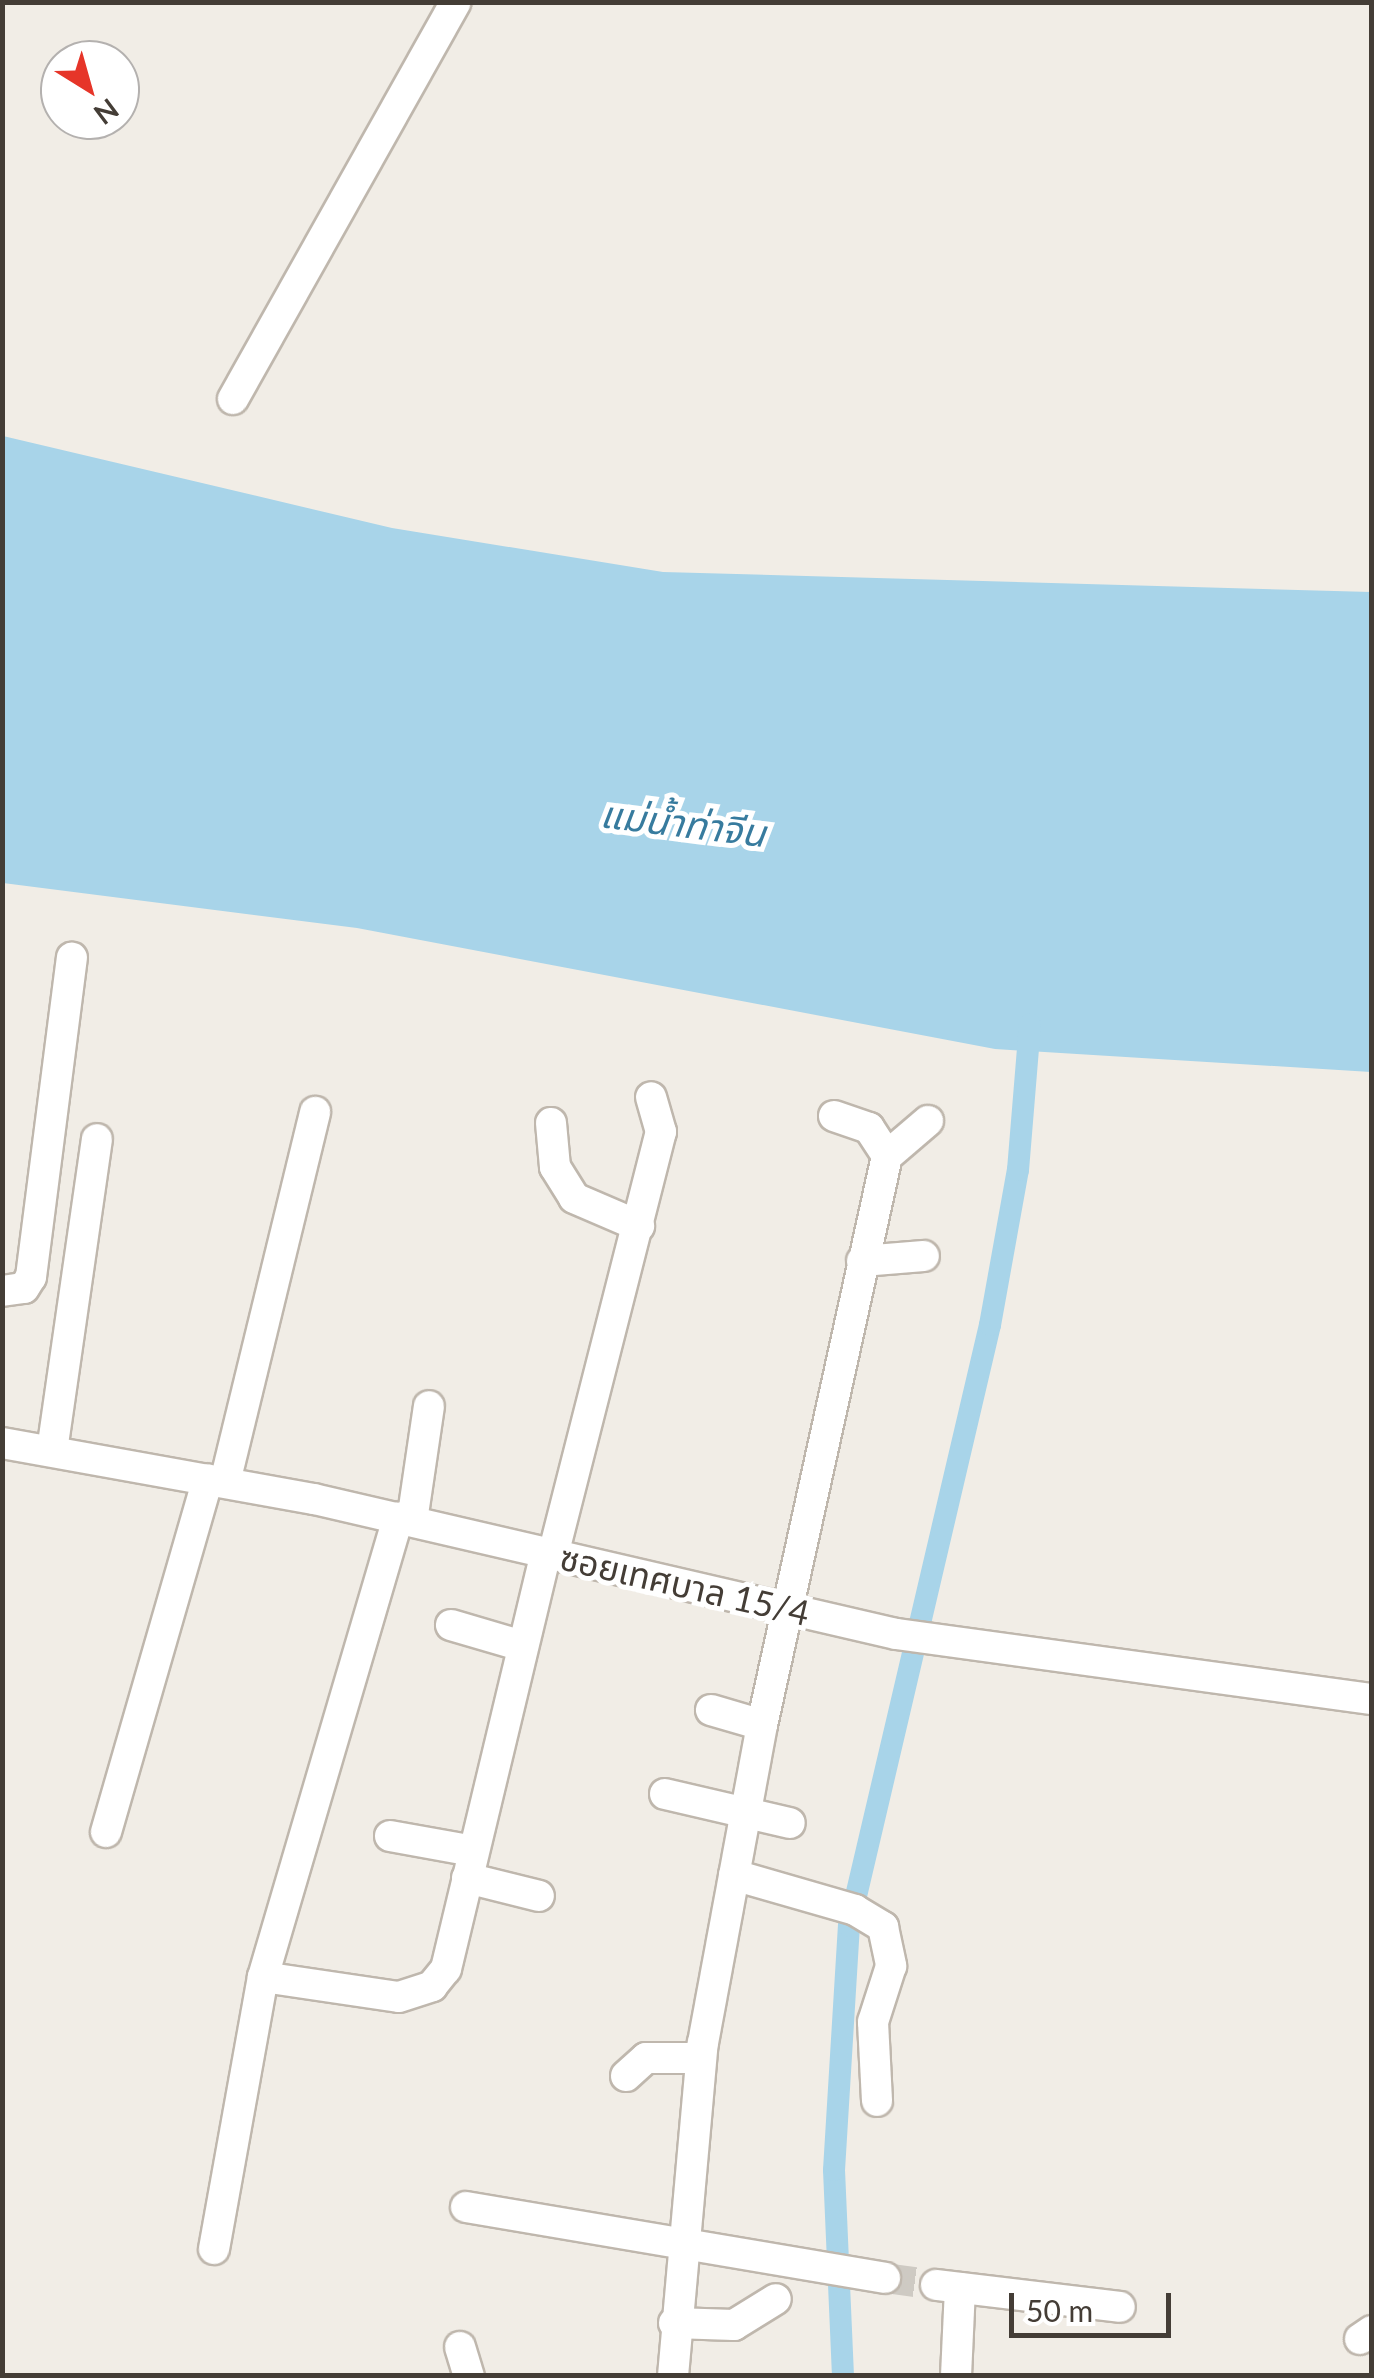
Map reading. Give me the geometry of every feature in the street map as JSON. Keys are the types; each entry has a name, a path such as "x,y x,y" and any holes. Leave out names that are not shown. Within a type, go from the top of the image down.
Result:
{"street":[{"path":"233,399 456,2"},
{"path":"2,1290 24,1288 31,1277 72,958"},
{"path":"263,1977 374,1996 422,1991 446,1969 524,1646 639,1226 661,1132 651,1096"},
{"path":"106,1832 216,1481 315,1112"},
{"path":"834,1116 869,1128 887,1156"},
{"path":"673,2376 679,2245 701,2058 762,1725 887,1156 928,1121"},
{"path":"551,1122 555,1167 574,1198 639,1226"},
{"path":"52,1451 97,1139"},
{"path":"862,1261 924,1256"},
{"path":"214,2249 263,1977 405,1519 429,1406"},
{"name":"ซอยเทศบาล 15/4","path":"2,1443 405,1519 896,1634 1372,1698"},
{"path":"451,1625 524,1646"},
{"path":"712,1710 762,1725"},
{"path":"664,1794 790,1823"},
{"path":"390,1836 539,1896"},
{"path":"734,1875 863,1914 883,1927 891,1966 873,2022 877,2101"},
{"path":"626,2076 646,2058 701,2058"},
{"path":"466,2207 861,2276"},
{"path":"956,2376 948,2287 1120,2307"},
{"path":"674,2323 734,2325 776,2299"}],"water":[{"name":"แม่น้ำท่าจีน","path":"3,436 392,528 663,572 1371,592 1371,1072 995,1049 357,928 3,883"}],"waterway":[{"path":"843,2376 834,2170 849,1926 990,1325 1018,1170 1030,1024"}],"tunnel":[{"path":"885,2278 936,2285"}]}
